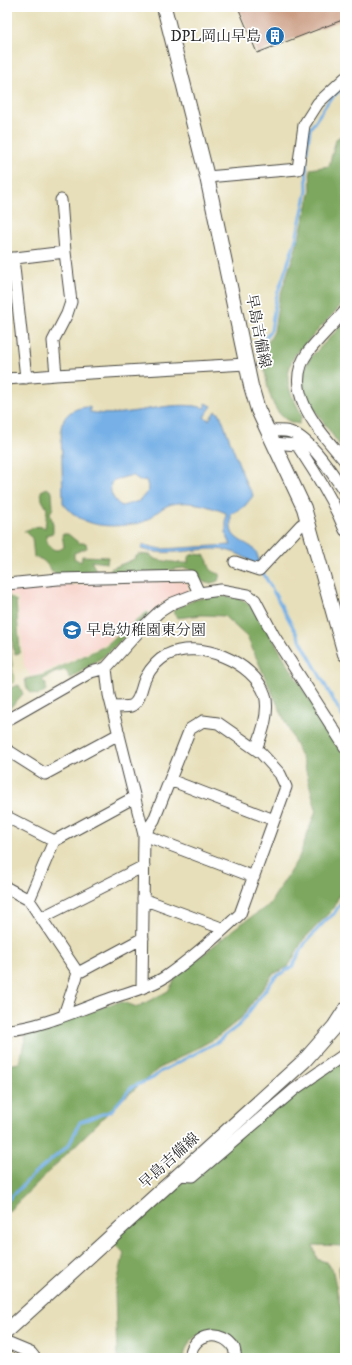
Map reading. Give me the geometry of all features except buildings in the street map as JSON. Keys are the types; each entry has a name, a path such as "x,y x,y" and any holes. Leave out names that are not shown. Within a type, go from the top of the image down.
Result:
{"main road":[{"name":"早島吉備線","path":"164,7 207,177 234,300 246,364 258,410 304,508 345,654"},
{"name":"早島吉備線","path":"7,1331 304,1061 334,1027 345,1010"}],"street":[{"path":"207,177 298,169 304,125 318,103 345,78"},
{"path":"56,374 53,341 67,314 71,302 61,200"},
{"path":"26,378 10,258 65,252"},
{"path":"345,311 308,353 301,365 297,385 303,404 345,461"},
{"path":"7,380 56,374 246,364"},
{"path":"270,437 290,432 303,439 323,461 345,492"},
{"path":"270,437 296,445 319,478 338,512 345,530"},
{"path":"235,562 261,568 301,525 308,521"},
{"path":"7,578 7,584 58,579 190,576 199,593"},
{"path":"7,720 91,672 106,668 159,612 173,602 199,593 221,590 234,591 248,595 255,600 274,636 345,747"},
{"path":"112,707 131,706 137,701 145,677 154,665 168,655 186,650 206,652 233,660 246,668 260,682 265,697 266,709 263,730 256,749"},
{"path":"106,668 112,707 144,835 142,988"},
{"path":"7,1030 20,1028 64,1015 142,988 164,977 224,929 240,914 286,787 280,774 256,749 218,723 203,721 190,729 154,820 144,835"},
{"path":"7,750 45,774 119,734"},
{"path":"170,780 274,820"},
{"path":"29,900 54,841 135,797"},
{"path":"7,817 54,841"},
{"path":"144,835 254,877"},
{"path":"41,918 144,866"},
{"path":"7,888 29,900 78,973"},
{"path":"143,899 224,929"},
{"path":"64,1015 78,973 142,938"},
{"path":"178,1175 192,1176 295,1089 324,1067 345,1054"},
{"path":"190,1358 194,1344 201,1337 213,1335 225,1340 234,1348 236,1358"},
{"path":"7,1343 31,1353 35,1358"}],"shaded area":[{"path":"183,581 188,584 188,592 168,599 151,612 147,610 104,644 42,673 31,676 24,666 18,598 7,594 7,589 59,583 74,585"}],"green space":[{"path":"345,133 345,301 294,356 290,365 288,373 289,387 302,415 299,424 288,421 280,415 275,406 267,385 262,353 274,332 279,299 298,242 311,190 310,169 329,166 336,139"},
{"path":"345,322 345,453 308,400 303,390 304,370 310,358"},
{"path":"47,488 52,492 53,508 50,513 53,524 53,533 46,535 47,542 51,548 57,550 60,549 64,547 62,534 68,534 79,543 86,543 87,548 74,553 74,558 81,562 82,556 108,557 107,563 91,561 97,572 81,576 62,576 53,572 44,561 34,557 32,538 24,531 38,526 45,528 47,509 42,500 41,491"},
{"path":"139,554 150,555 157,560 186,563 188,563 188,557 193,554 204,555 210,569 220,574 218,581 206,583 190,569 184,568 146,573 113,573 110,569 132,560"},
{"path":"7,595 16,601 20,653 15,654 13,648 10,600 7,599"},
{"path":"214,596 236,598 246,602 255,611 336,744 345,754 345,884 332,910 303,940 288,967 273,974 241,1018 216,1038 158,1069 118,1103 7,1213 7,1065 19,1063 26,1035 114,1003 123,1002 137,1007 168,991 177,976 235,928 269,905 299,857 316,810 304,763 247,637 224,616 202,615 177,618 173,610 194,600"},
{"path":"147,612 149,614 104,656 70,679 66,670 54,673 42,680 46,684 46,690 39,695 32,694 29,691 26,686 25,679 44,675 105,646"},
{"path":"7,617 14,682 7,685"},
{"path":"19,685 23,694 7,711 7,689"},
{"path":"345,1059 345,1246 313,1245 317,1259 326,1262 333,1272 345,1328 345,1358 241,1358 207,1331 198,1335 188,1344 184,1358 117,1358 115,1292 124,1253 112,1241 255,1124"},
{"path":"345,1260 345,1304 340,1281 339,1267"}],"water":[{"path":"205,403 212,406 204,417 209,420 215,411 220,414 247,486 252,492 253,496 244,507 231,514 231,527 233,534 237,538 253,548 258,557 259,564 256,566 242,556 228,551 215,549 157,552 141,549 143,545 161,549 231,545 226,534 226,513 213,508 193,503 172,504 158,511 142,522 136,524 108,526 83,520 76,516 63,503 61,428 65,418 71,412 85,407 90,407 90,412 104,414 133,412 176,406 205,408","holes":["134,476 139,481 146,480 149,490 139,501 122,506 113,496 111,483 114,480"]}],"waterway":[{"path":"257,351 271,330 276,298 296,239 307,191 306,158 310,129 330,99 345,86"},
{"path":"262,571 345,721"},
{"path":"7,1201 32,1176 69,1145 80,1122 111,1111 132,1087 153,1078 160,1072 217,1042 239,1025 275,977 292,967 305,943 326,920 334,914 345,896"}],"place":[{"name":"DPL岡山早島","path":"275,36"},
{"name":"早島幼稚園東分園","path":"72,630"}]}
